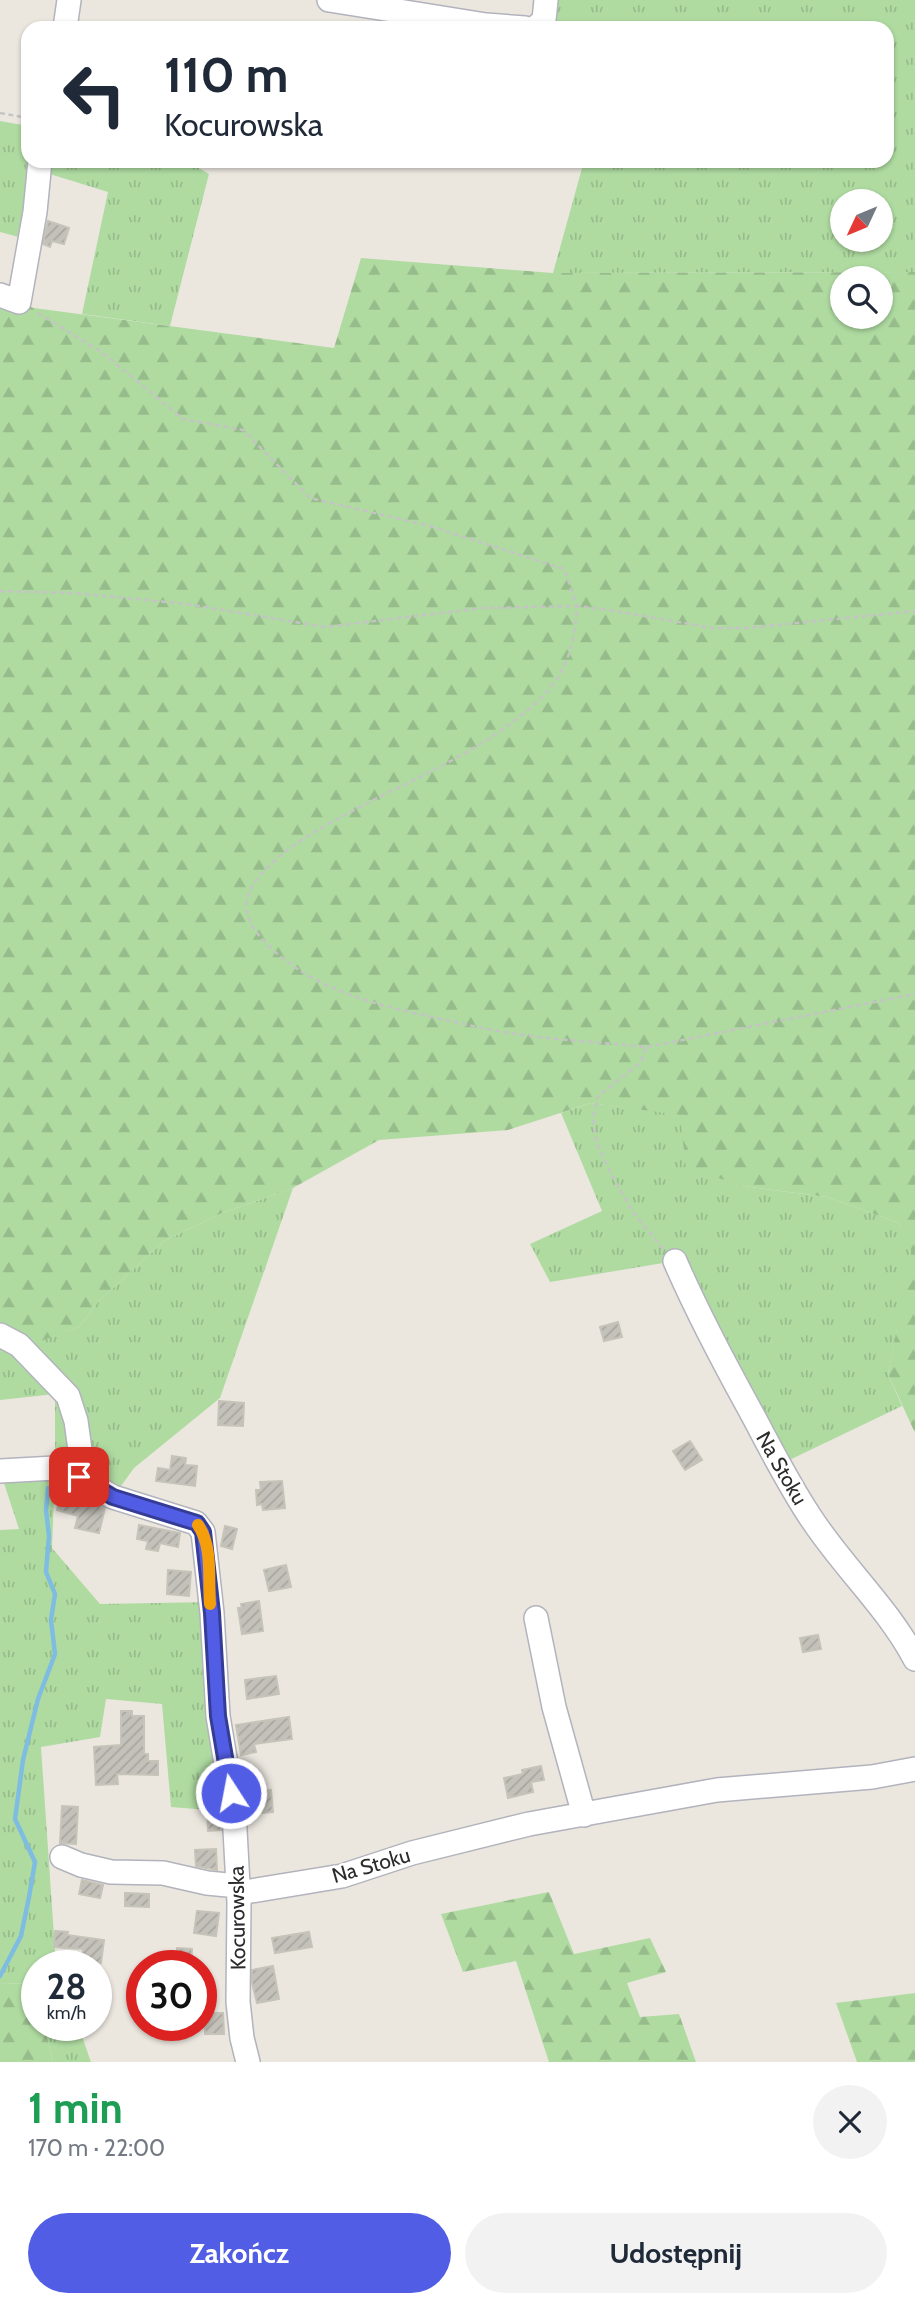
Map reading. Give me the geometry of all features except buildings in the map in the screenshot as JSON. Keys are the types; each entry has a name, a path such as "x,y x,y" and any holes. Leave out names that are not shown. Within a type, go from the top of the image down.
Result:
{"street":[{"path":"66,21 69,0"},
{"path":"330,0 461,21"},
{"path":"543,21 546,0"},
{"path":"9,299 35,212 39,168"},
{"name":"Na Stoku","path":"675,1261 714,1344 799,1498 838,1555 882,1608 915,1659"},
{"path":"0,1335 19,1345 68,1396 76,1421 81,1457 79,1477"},
{"name":"Kocurowska","path":"0,1471 55,1468 79,1477 113,1497 197,1523 203,1532 212,1613 218,1716 234,1812 238,1889 238,2002 248,2062"},
{"path":"536,1618 554,1707 584,1815"},
{"name":"Na Stoku","path":"62,1857 111,1872 163,1873 238,1889 342,1876 412,1853 529,1824 717,1790 872,1777 915,1769"}],"path":[{"path":"0,113 21,117"},
{"path":"9,299 103,352 183,419 243,430 310,498 430,526 564,569 577,606 576,634 566,666 540,699 501,732 307,835 269,866 252,886 245,906 252,928 275,952 300,971 375,1005 506,1032 646,1047 915,994"},
{"path":"0,591 74,593 187,604 325,627 483,608 577,606 713,628 747,628 915,611"},
{"path":"646,1047 641,1062 598,1096 593,1117 596,1142 634,1212 675,1261"}],"green space":[{"path":"546,0 915,0 915,272 893,272 893,266 830,266 830,272 553,273 582,168 894,168 894,21 538,21"},
{"path":"0,121 21,125 21,168 198,168 209,174 170,326 82,314 108,192 40,171 30,240 0,232"},
{"path":"361,258 553,273 830,272 830,329 893,329 893,272 915,272 915,1433 888,1374 912,1250 899,1223 827,1197 744,1186 686,1168 680,1115 591,1103 508,1130 379,1140 293,1188 222,1213 164,1241 98,1302 79,1327 14,1351 0,1352 0,296 34,308 334,348"},
{"path":"591,1103 680,1114 744,1186 827,1197 899,1223 913,1250 888,1374 902,1406 779,1465 675,1261 550,1282 530,1244 602,1211 561,1113"},
{"path":"293,1188 220,1398 134,1468 113,1497 55,1469 52,1548 100,1604 210,1602 234,1812 171,1807 162,1704 106,1699 100,1737 41,1747 55,1950 21,1950 21,1984 0,1983 0,1530 19,1529 0,1471 55,1468 55,1394 0,1400 0,1352 14,1350 79,1327 98,1302 164,1241 222,1213"},
{"path":"549,1892 574,1954 650,1938 666,1972 627,1983 640,2017 679,2014 696,2062 549,2062 516,1961 463,1972 441,1914"},
{"path":"0,1983 21,1984 21,2041 48,2041 53,2062 0,2062"},
{"path":"915,1993 915,2062 857,2062 836,2003"},
{"path":"48,2041 84,2041 91,2062 53,2062"}],"waterway":[{"path":"0,1976 21,1936 35,1862 15,1819 23,1760 38,1699 55,1654 51,1620 55,1594 46,1572 49,1536 46,1510 48,1488"}],"slow traffic":[{"path":"198,1525 203,1532 207,1554 210,1604"}],"route":[{"path":"79,1477 113,1497 197,1523 203,1532 212,1613 218,1716 231,1793"}]}
